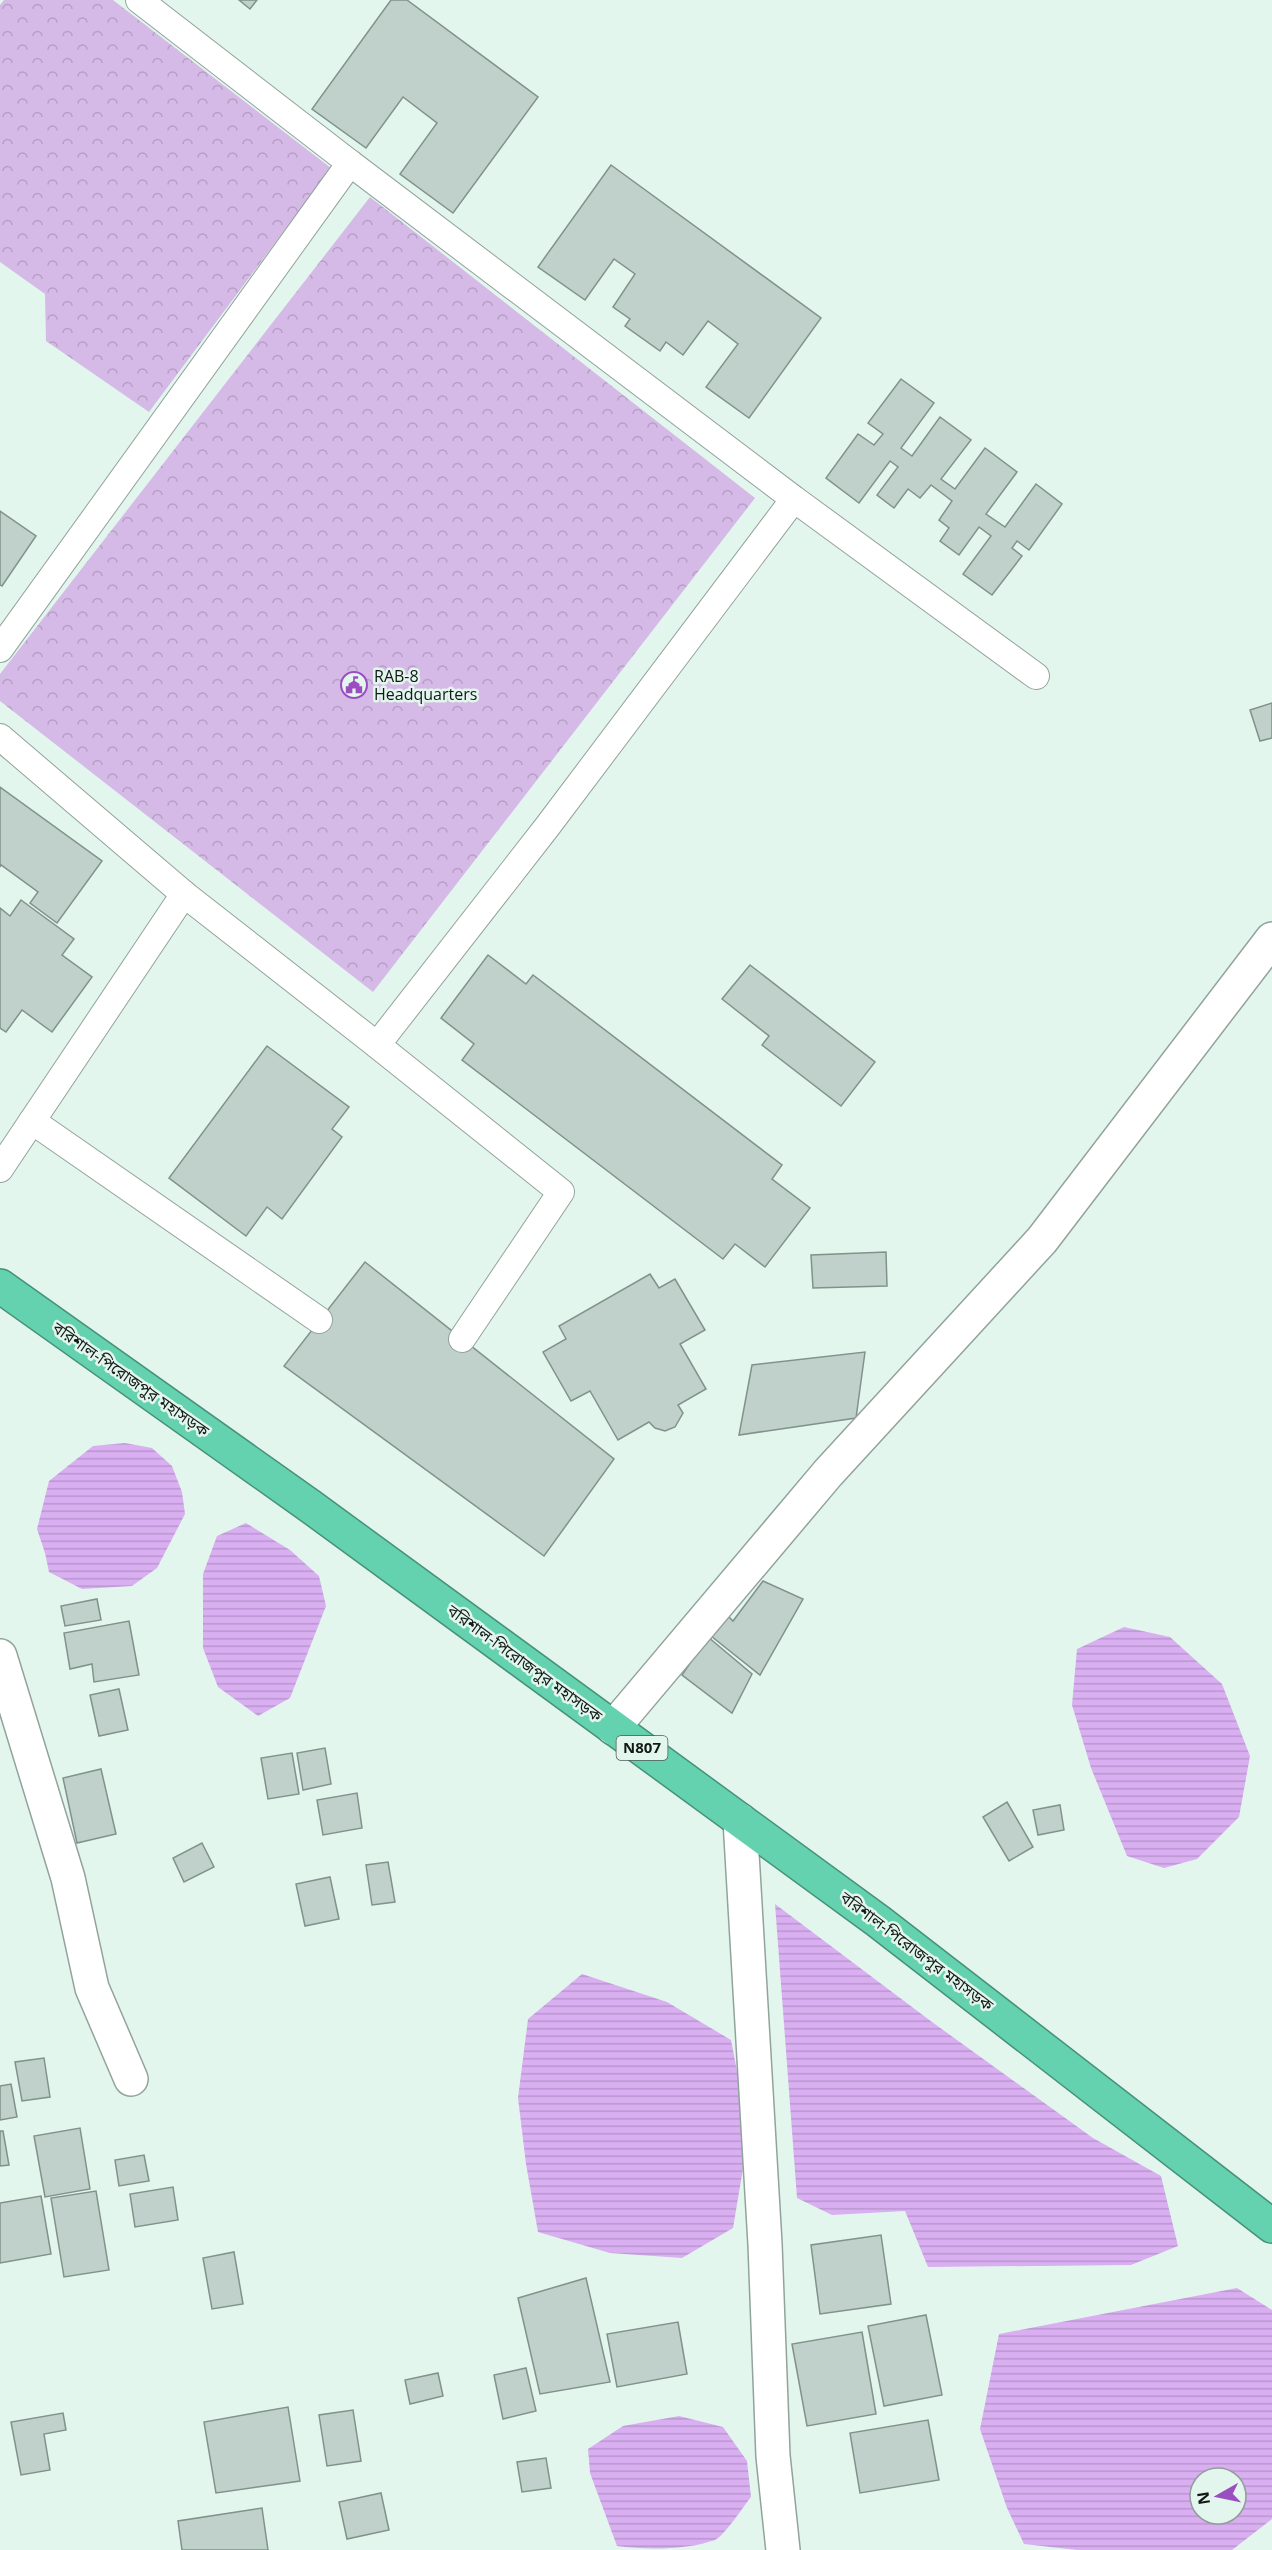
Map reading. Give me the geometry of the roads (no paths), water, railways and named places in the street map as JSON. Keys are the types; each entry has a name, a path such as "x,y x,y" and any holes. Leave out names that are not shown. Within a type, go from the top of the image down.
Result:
{"highway":[{"name":"বরিশাল-পিরোজপুর মহাসড়ক","path":"0,1286 310,1506 879,1921 1272,2226"}],"street":[{"path":"614,1728 828,1473 1042,1240 1272,939"},
{"path":"0,1656 68,1878 92,1988 131,2079"},
{"path":"740,1820 765,2244 773,2456 783,2550"}],"lane":[{"path":"139,0 794,499 1035,676"},
{"path":"0,649 350,163"},
{"path":"377,1045 547,827 794,499"},
{"path":"0,738 184,894 561,1192 462,1339"},
{"path":"0,1169 184,894"},
{"path":"33,1121 319,1320"}],"place":[{"name":"RAB-8 Headquarters","path":"354,685"}]}
